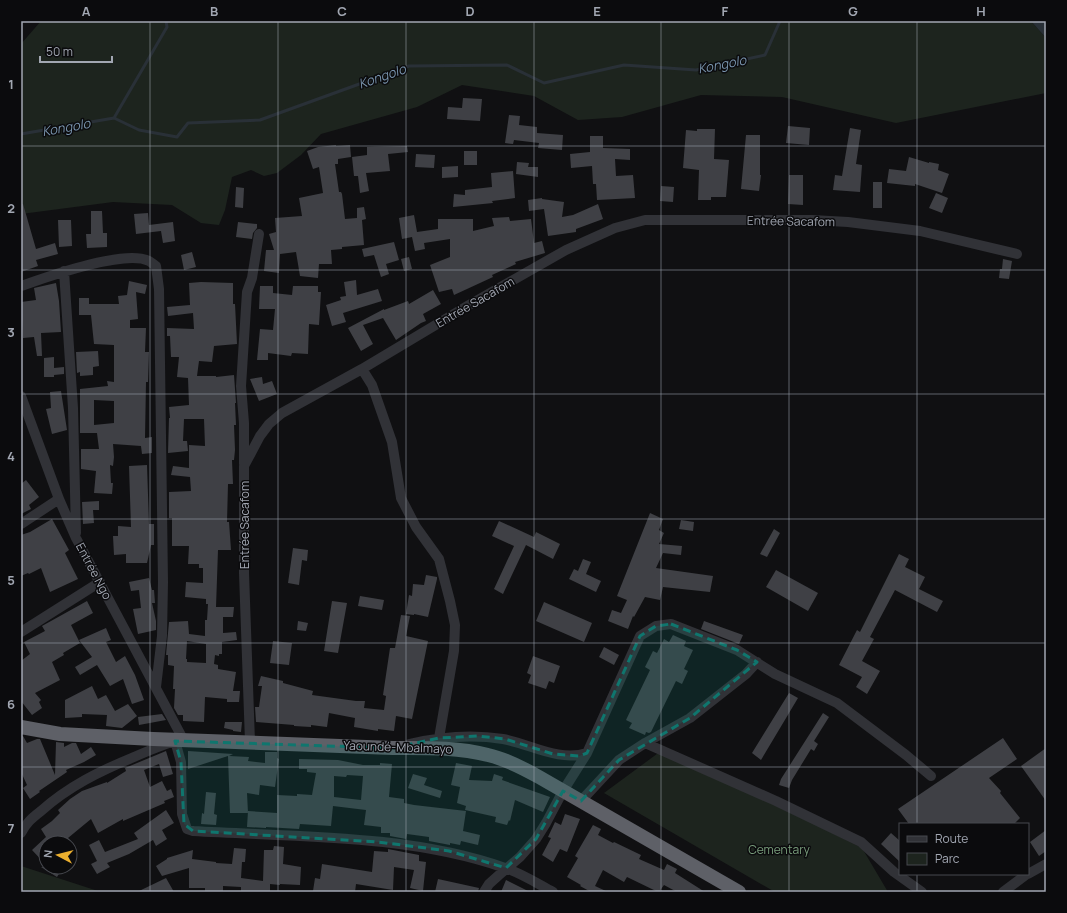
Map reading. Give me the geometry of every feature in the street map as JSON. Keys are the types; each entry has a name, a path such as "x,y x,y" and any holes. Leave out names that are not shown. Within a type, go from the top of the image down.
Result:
{"highway":[{"name":"Yaoundé-Mbalmayo","path":"21,727 60,734 179,740 393,748 431,748 489,755 516,765 739,892"}],"street":[{"name":"Entrée Sacafom","path":"250,742 244,573 244,466 260,436 269,424 282,413 362,369 469,305 566,250 614,228 645,220 812,220 848,222 920,232 1017,254"},
{"path":"244,466 244,423 241,386 246,298 252,278 259,234"},
{"path":"21,286 64,271 114,260 138,258 149,261 156,266 159,289 163,582 162,636 156,687"},
{"path":"64,271 73,408 76,538"},
{"path":"362,369 372,385 392,442 401,498 416,527 438,559 455,625 454,651 439,738"},
{"name":"Entrée Ngo","path":"21,396 76,538 156,687 179,740 182,814 184,824 187,829 193,831 304,836 378,842 448,851 506,868"},
{"path":"21,524 60,499"},
{"path":"21,632 100,582"},
{"path":"484,892 489,884 520,857 536,839 563,791 587,753 640,636 656,626 671,624 738,650 775,674 837,703 906,755 931,776"},
{"path":"581,801 620,760 645,742 690,718 746,674 757,662"},
{"path":"393,748 439,738 478,736 505,739 553,754 579,756 587,753"},
{"path":"22,828 54,799 73,786 115,765 159,746 179,740"},
{"path":"645,742 776,801 861,842 894,872 922,892"},
{"path":"1029,873 1046,864"},
{"path":"506,868 554,892"},
{"path":"1003,892 1027,875"}],"highlighted area":[{"path":"671,624 737,650 757,662 690,718 619,760 581,801 563,791 536,839 506,868 449,851 378,842 193,831 184,824 181,762 175,741 393,748 439,738 478,736 505,739 553,754 579,756 587,753 640,636 656,626"}],"green space":[{"path":"41,21 1031,21 1046,38 1046,93 896,123 782,97 701,95 622,117 578,120 534,96 462,85 417,107 321,134 301,155 277,173 264,176 251,170 232,177 225,210 219,225 201,223 172,205 113,202 21,214 21,44"},
{"name":"Cementary","path":"665,748 862,848 888,892 775,892 604,793"},
{"path":"21,866 38,872 38,875 49,875 101,892 21,892"}],"shaded area":[{"path":"1031,21 1046,21 1046,38"}],"building":[{"path":"463,98 482,99 480,121 447,119 448,107 462,108"},
{"path":"509,115 520,116 519,125 537,127 537,133 563,135 562,150 538,148 539,143 514,140 513,144 505,143"},
{"path":"788,126 810,128 809,145 786,143"},
{"path":"850,128 861,130 856,164 862,165 860,192 833,190 835,175 842,176"},
{"path":"697,129 715,129 714,159 729,160 726,197 711,197 711,200 698,200 699,170 683,168 686,130 697,131"},
{"path":"746,135 760,135 761,175 759,191 741,189"},
{"path":"590,136 603,136 603,148 630,149 630,160 615,159 616,176 633,175 635,198 597,200 596,184 593,184 592,166 571,168 570,154 590,152"},
{"path":"350,145 351,157 338,159 338,164 335,164 339,192 342,194 345,219 357,218 357,208 364,207 366,219 362,220 364,245 342,247 342,249 331,250 332,264 319,264 318,278 300,276 296,252 280,254 279,273 264,271 266,250 274,250 269,234 276,232 275,218 302,216 299,198 323,193 319,167 313,169 307,151 318,147"},
{"path":"407,146 408,152 388,154 390,171 366,173 369,191 360,193 358,176 354,176 352,157 367,155 367,147"},
{"path":"464,151 477,151 477,165 464,165"},
{"path":"416,154 435,155 434,168 415,167"},
{"path":"909,157 929,163 939,164 938,170 949,174 942,193 915,184 915,186 887,183 889,169 906,171"},
{"path":"517,162 529,163 528,167 538,167 538,177 516,174"},
{"path":"458,166 458,177 442,178 442,167"},
{"path":"513,171 515,198 492,201 493,203 453,207 454,194 465,195 465,190 492,187 491,173"},
{"path":"789,175 803,175 803,205 788,204"},
{"path":"873,182 882,182 882,208 873,208"},
{"path":"661,186 674,187 673,202 660,201"},
{"path":"236,187 244,188 243,208 235,207"},
{"path":"936,193 948,198 942,213 929,208"},
{"path":"542,198 564,202 562,217 573,215 598,204 603,219 576,229 576,232 548,236 544,209 529,211 528,200"},
{"path":"21,204 23,204 36,249 55,243 58,254 36,260 38,266 21,272"},
{"path":"91,211 102,211 103,233 107,233 107,247 87,248 86,234 91,234"},
{"path":"148,213 149,225 173,222 175,241 163,243 161,231 136,234 134,214"},
{"path":"414,215 417,232 438,229 438,219 473,219 473,231 494,226 492,218 509,217 510,221 531,219 534,243 542,241 545,253 515,262 516,264 492,275 493,277 454,295 452,289 439,292 430,265 450,257 450,239 424,243 425,249 415,251 412,237 402,239 399,218"},
{"path":"58,220 71,220 72,246 59,247"},
{"path":"238,222 257,224 257,228 253,233 252,239 236,237"},
{"path":"394,242 399,260 386,264 389,274 381,277 374,255 364,257 362,249"},
{"path":"192,252 196,267 184,270 181,255"},
{"path":"409,257 412,269 404,271 401,259"},
{"path":"1003,259 1012,261 1009,279 999,278"},
{"path":"356,280 357,295 378,289 382,301 343,313 346,322 332,326 326,305 341,300 340,297 346,296 344,282"},
{"path":"129,281 147,285 145,294 136,292 138,319 130,320 130,328 146,328 145,352 149,352 148,382 146,382 145,438 152,437 152,453 142,454 141,446 113,444 113,466 110,465 111,483 113,483 112,494 94,493 96,471 81,469 81,449 99,449 97,433 80,433 80,389 108,386 107,381 114,382 114,345 94,344 91,315 79,315 79,298 89,298 89,304 119,304 118,296 127,295","holes":["94,400 114,401 114,423 94,425"]},
{"path":"56,283 61,332 41,333 42,356 37,356 34,337 23,338 21,302 36,300 34,288"},
{"path":"189,283 233,283 233,304 235,304 237,344 214,346 212,362 199,361 197,376 216,377 234,375 236,403 236,425 234,425 235,450 234,460 232,460 233,484 228,484 227,522 229,522 231,550 218,550 216,607 234,607 233,617 223,617 223,633 236,632 237,640 222,642 222,654 219,654 219,656 215,655 214,664 218,665 218,669 236,672 233,691 240,691 239,702 227,702 227,699 205,697 204,722 183,721 183,715 178,715 174,708 174,666 168,665 168,655 166,655 169,622 188,621 189,634 205,636 205,620 207,620 208,604 206,604 206,599 185,597 186,582 203,583 203,568 199,568 199,564 188,564 189,546 172,546 172,518 169,518 169,492 191,491 190,477 171,475 173,466 189,468 189,445 205,446 204,419 184,419 183,441 187,441 188,451 168,453 170,418 169,407 189,405 188,378 177,377 179,357 171,357 170,336 167,336 167,328 194,329 193,313 168,316 167,307 190,305","holes":["187,641 206,644 206,663 187,662"]},
{"path":"260,286 273,286 273,293 292,295 293,286 318,286 318,292 321,292 319,325 309,324 308,354 292,353 291,356 268,353 268,360 257,360 260,329 273,330 275,309 259,309"},
{"path":"433,290 441,304 423,314 426,321 396,340 383,318 363,325 373,344 361,351 348,328 384,309 408,301 409,304"},
{"path":"98,351 99,366 93,367 93,375 80,376 80,372 77,373 76,352"},
{"path":"54,357 54,368 64,367 64,374 54,375 54,377 44,377 44,358"},
{"path":"262,377 263,384 272,381 277,394 259,401 250,379"},
{"path":"61,391 67,430 52,434 46,409 51,408 50,392"},
{"path":"147,465 149,524 154,524 154,545 151,545 147,563 126,563 126,554 114,555 113,536 118,536 118,526 131,527 129,466"},
{"path":"26,480 39,497 29,505 31,509 21,514 21,484"},
{"path":"99,501 99,510 93,510 94,523 83,524 82,502"},
{"path":"650,513 663,519 659,530 664,533 659,544 682,546 681,555 663,553 656,568 713,576 710,592 663,587 660,600 645,597 634,617 633,616 628,629 608,621 612,610 621,613 627,600 617,596"},
{"path":"52,519 69,550 65,553 78,579 50,592 41,568 21,576 21,535 30,532"},
{"path":"681,520 694,522 693,531 679,529"},
{"path":"499,521 534,537 536,532 560,544 553,559 526,545 503,594 494,589 514,546 492,536"},
{"path":"774,529 780,533 767,557 760,554"},
{"path":"293,548 308,550 307,561 302,560 299,585 288,583"},
{"path":"899,554 909,559 905,567 925,577 919,589 943,601 937,612 895,590 870,637 874,639 862,661 880,671 867,694 856,687 862,677 839,665 857,630 860,632"},
{"path":"583,559 591,562 586,574 601,581 596,592 569,579 574,569 578,571"},
{"path":"776,570 818,593 808,611 766,587"},
{"path":"426,575 437,577 428,617 406,614 409,595 412,596 413,584 424,585"},
{"path":"149,578 152,590 154,590 155,603 152,603 156,621 156,630 138,634 133,609 141,608 139,590 131,591 129,582"},
{"path":"360,596 384,600 382,610 358,606"},
{"path":"87,601 93,613 71,625 80,643 63,653 64,655 52,662 60,680 35,693 41,700 39,702 42,708 32,715 21,701 21,661 30,654 24,642 45,631 42,626"},
{"path":"332,601 347,603 338,653 324,651"},
{"path":"544,602 592,623 584,642 536,621"},
{"path":"401,615 410,616 406,636 428,641 412,719 396,716 394,731 378,729 378,731 354,727 355,718 329,713 327,727 311,725 311,727 294,726 256,722 255,707 259,707 262,686 258,686 261,676 283,681 283,683 313,691 312,695 365,701 364,708 384,710 386,696 383,695 390,648 395,648"},
{"path":"298,621 308,623 306,631 297,630"},
{"path":"704,621 743,635 739,644 701,629"},
{"path":"106,628 111,640 106,642 116,662 125,656 135,675 144,700 132,704 123,679 110,686 97,665 80,675 75,667 92,657 79,640"},
{"path":"673,635 686,641 684,646 693,650 684,669 688,671 682,684 676,681 651,732 646,732 645,735 629,728 632,723 626,720 650,670 645,667 653,651 657,653 664,639 669,642"},
{"path":"273,641 292,643 289,665 270,663"},
{"path":"604,647 619,655 614,665 599,657"},
{"path":"533,656 560,666 554,683 549,681 546,689 528,683 531,675 527,673"},
{"path":"92,686 98,699 106,695 115,711 128,704 137,716 122,728 106,726 107,715 82,714 82,717 65,718 65,700"},
{"path":"789,693 798,698 761,760 752,753"},
{"path":"823,713 829,717 814,741 818,744 814,751 811,749 792,780 789,788 779,785 781,779"},
{"path":"162,714 166,720 139,725 138,717"},
{"path":"225,722 242,722 241,732 224,728"},
{"path":"21,736 23,736 27,743 40,739 55,775 56,742 64,743 64,747 72,743 76,743 81,754 91,747 96,755 66,770 67,772 30,799 23,788 27,785 21,772"},
{"path":"1003,738 1017,759 989,778 1001,791 1000,793 1020,818 1015,823 908,823 898,809"},
{"path":"1046,748 1046,801 1021,766"},
{"path":"166,751 173,774 163,777 159,764 144,770 150,787 162,781 167,791 171,789 174,797 164,801 165,803 123,821 123,819 98,833 91,819 72,835 45,835 41,829 60,813 58,810 70,799 82,791 107,783 126,771 125,768"},
{"path":"188,751 233,754 229,756 249,757 248,761 265,763 265,752 277,752 277,758 279,759 275,787 260,785 259,795 247,793 248,813 230,813 228,756 188,769"},
{"path":"299,759 338,760 363,765 380,765 380,763 392,764 389,797 404,799 404,803 414,805 466,811 463,831 480,835 478,845 461,841 460,845 450,843 450,845 429,841 429,837 407,834 406,839 390,836 390,833 381,833 381,827 364,825 366,810 333,806 331,826 300,824 299,829 247,827 248,811 277,813 277,795 312,795 316,773 307,772 307,769 299,769","holes":["334,776 363,776 361,800 334,797"]},
{"path":"456,763 472,766 469,780 492,781 494,774 503,777 502,780 550,797 543,812 515,800 510,821 509,820 507,825 495,822 496,817 465,810 466,806 457,803 460,787 451,785"},
{"path":"413,774 427,778 424,785 442,791 440,798 408,788"},
{"path":"206,792 216,793 214,814 217,815 216,825 201,824 202,813 204,814"},
{"path":"166,810 174,823 162,830 167,839 156,846 153,840 129,854 107,863 110,867 97,874 91,864 97,861 89,845 99,840 105,852 138,839 134,833"},
{"path":"565,814 580,819 567,852 560,849 553,862 542,855 551,838 548,837 555,822 561,825"},
{"path":"593,825 601,829 598,835 641,855 639,859 664,870 667,864 677,869 675,873 705,892 677,892 664,885 658,892 627,877 624,882 603,870 595,886 608,892 591,892 580,886 581,885 567,877 578,858 575,856"},
{"path":"1046,830 1046,851 1039,856 1030,842"},
{"path":"891,833 899,840 899,861 881,844"},
{"path":"38,844 38,856 32,850"},
{"path":"274,846 284,847 283,864 301,867 300,885 270,884 270,892 241,892 241,887 223,886 223,892 205,892 205,888 189,888 189,868 162,876 156,866 167,858 193,850 192,859 232,864 234,848 246,849 245,862 242,862 241,878 263,881 264,850 273,850"},
{"path":"388,849 419,855 419,861 426,862 423,891 410,888 414,870 394,867 393,890 356,884 355,892 313,891 315,878 320,879 322,864 372,872 374,851 388,852"},
{"path":"166,878 174,892 137,892"},
{"path":"438,879 479,888 478,892 435,892"},
{"path":"506,880 530,892 501,892"}],"waterway":[{"path":"114,118 167,27 166,21"},
{"name":"Kongolo","path":"21,134 114,118 139,130 177,137 188,123 260,120 409,66 507,65 544,83 624,65 696,70 765,55 780,21"}]}
